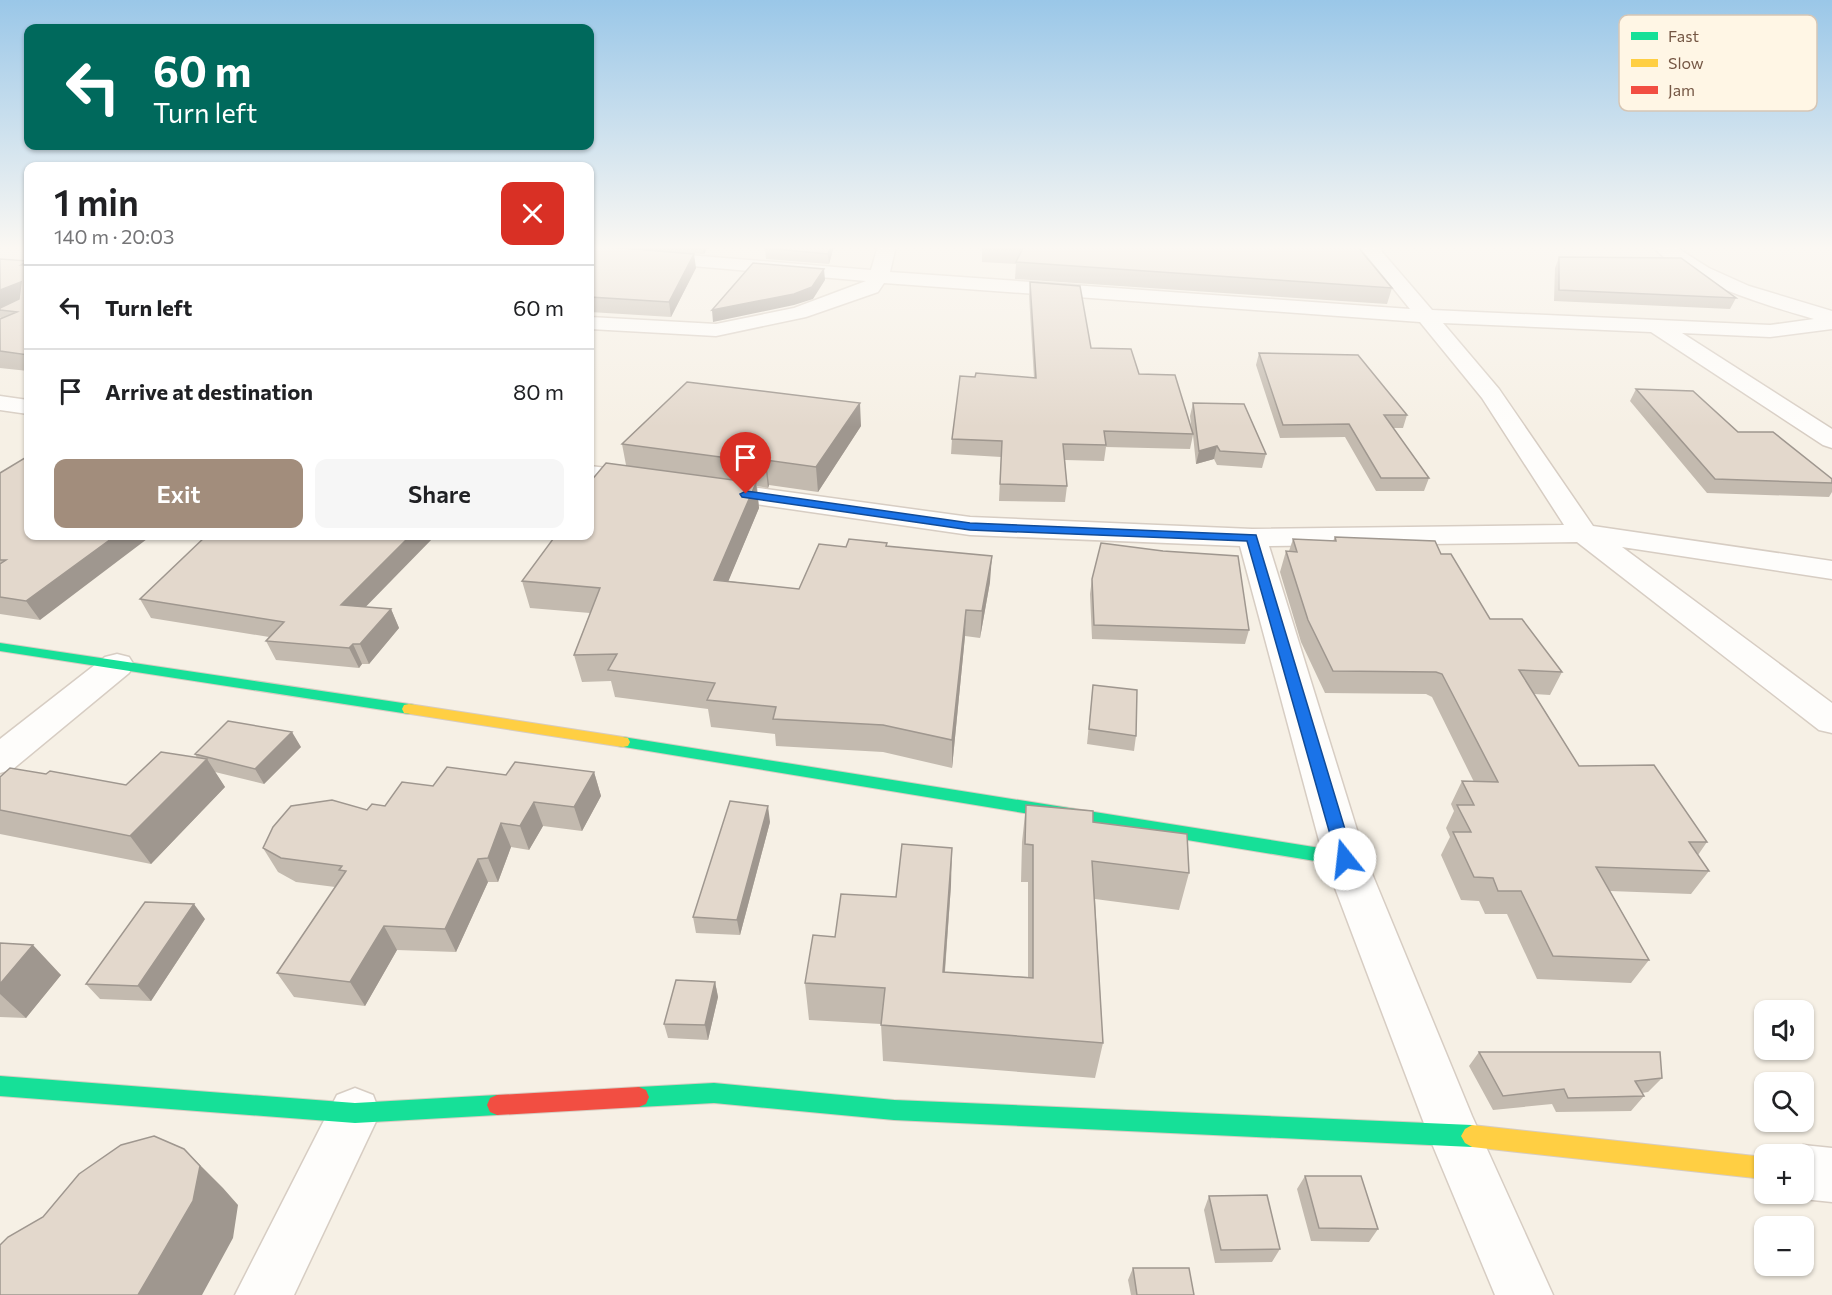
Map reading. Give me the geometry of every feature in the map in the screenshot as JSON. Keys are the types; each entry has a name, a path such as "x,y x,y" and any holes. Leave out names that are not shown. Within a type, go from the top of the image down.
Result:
{"street":[{"path":"594,323 716,330 820,306"},
{"path":"1293,306 1428,316 1770,332 1832,323"},
{"path":"1420,306 1491,394 1584,533 1832,721"},
{"path":"1793,306 1832,317"},
{"path":"1657,327 1832,440"},
{"path":"0,403 24,406"},
{"path":"594,474 970,526 1252,538 1584,533 1832,570"},
{"path":"1252,538 1345,859 1454,1134 1524,1295"},
{"path":"0,647 650,746 1345,859"},
{"path":"0,759 117,665"},
{"path":"0,1086 355,1113 714,1093 894,1110 1454,1134 1754,1167"},
{"path":"264,1295 355,1113"},
{"path":"1814,1173 1832,1175"}],"building":[{"path":"24,306 24,354 0,351 0,319 17,312 0,310 0,308"},
{"path":"715,306 730,306 712,310"},
{"path":"1032,306 1084,306 1091,348 1131,349 1139,374 1175,375 1193,434 1104,431 1106,445 1063,444 1067,486 1000,484 1002,441 952,439 960,376 975,377 976,373 1036,378"},
{"path":"1259,353 1358,355 1407,415 1384,415 1429,478 1381,478 1349,424 1283,425"},
{"path":"687,382 860,403 816,467 766,460 765,463 622,444"},
{"path":"1636,389 1693,391 1738,432 1773,432 1832,479 1832,483 1715,479"},
{"path":"1193,403 1244,404 1266,454 1220,451 1217,446 1199,451"},
{"path":"24,458 24,540 110,540 26,601 0,597 0,564 6,560 0,560 0,473"},
{"path":"606,463 756,483 714,580 799,589 819,544 846,547 849,539 887,543 886,546 992,556 982,611 966,610 952,740 883,725 773,719 776,707 707,700 715,683 608,670 617,654 574,655 600,588 522,581 552,540 594,540 594,477"},
{"path":"1335,537 1435,541 1441,554 1451,554 1490,619 1522,619 1562,672 1519,670 1579,766 1654,765 1707,842 1689,842 1709,871 1596,867 1649,960 1553,956 1521,891 1498,891 1493,878 1474,877 1453,832 1471,832 1457,805 1474,805 1462,781 1498,782 1442,674 1436,672 1333,671 1308,620 1286,551 1297,552 1293,539 1336,541"},
{"path":"202,540 406,540 341,605 391,609 360,644 353,644 349,648 266,641 284,622 140,599"},
{"path":"1101,543 1163,551 1238,556 1249,630 1094,625 1092,579"},
{"path":"1093,685 1137,690 1136,736 1089,729"},
{"path":"228,721 292,732 255,769 195,754"},
{"path":"161,752 207,759 130,836 0,810 0,777 10,768 46,774 50,771 126,785"},
{"path":"515,762 594,772 574,807 534,802 520,826 501,823 488,858 478,859 445,929 384,926 350,982 277,973 346,871 339,870 342,866 281,858 263,848 273,827 291,806 332,800 367,810 372,804 385,806 402,782 433,786 447,767 506,775"},
{"path":"730,801 768,806 737,920 693,917"},
{"path":"1026,805 1093,811 1093,822 1187,834 1189,873 1092,861 1103,1043 881,1025 885,988 805,983 813,935 835,937 841,894 896,897 902,844 952,848 943,972 1033,978 1033,845 1025,844"},
{"path":"145,902 194,904 138,986 86,984"},
{"path":"0,943 33,945 0,984"},
{"path":"676,980 715,982 705,1025 664,1024"},
{"path":"1479,1052 1660,1052 1662,1078 1635,1081 1644,1096 1568,1098 1564,1089 1503,1096"},
{"path":"154,1136 184,1149 200,1166 193,1201 138,1295 0,1295 0,1245 8,1237 43,1217 79,1174 121,1145"},
{"path":"1305,1176 1361,1176 1378,1229 1319,1228"},
{"path":"1267,1195 1280,1249 1221,1250 1209,1196"},
{"path":"1133,1268 1189,1268 1194,1295 1137,1295"}],"traffic: fast":[{"path":"0,647 409,709"},
{"path":"623,742 1345,859"},
{"path":"0,1086 355,1113 497,1105"},
{"path":"639,1097 714,1093 894,1110 1472,1136"}],"traffic: slow":[{"path":"409,709 623,742"},
{"path":"1472,1136 1754,1167"}],"traffic: jam":[{"path":"497,1105 639,1097"}],"route":[{"path":"746,494 970,526 1252,538 1345,859"}]}
